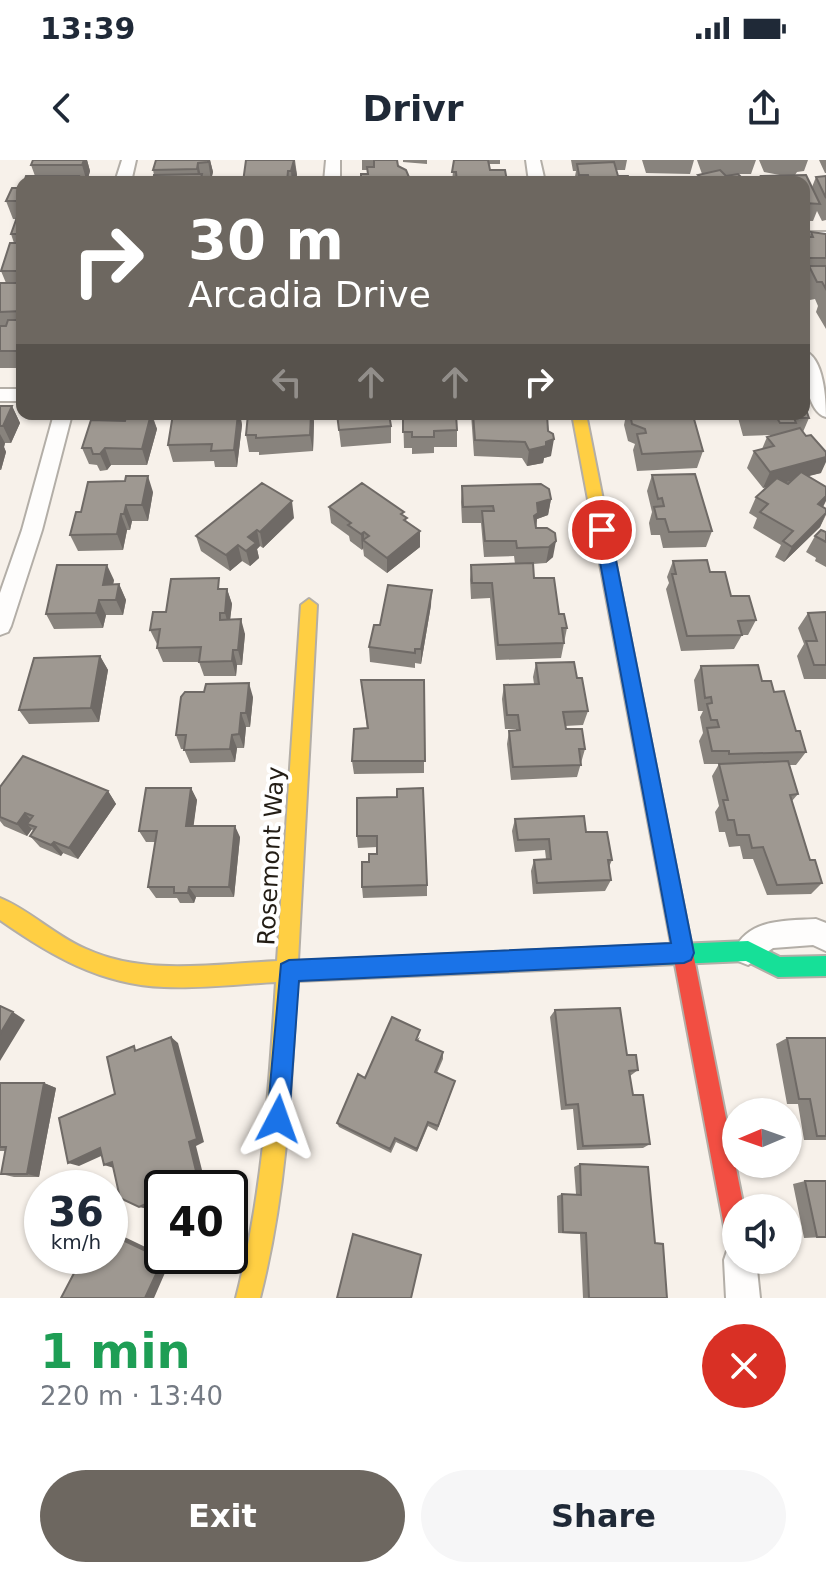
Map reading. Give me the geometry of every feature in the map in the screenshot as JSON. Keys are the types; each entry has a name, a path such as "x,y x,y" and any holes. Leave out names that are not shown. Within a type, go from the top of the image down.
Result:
{"street":[{"path":"810,372 826,411"},
{"path":"0,626 32,530 61,420"},
{"path":"580,420 730,1194"},
{"name":"Rosemont Way","path":"248,1298 261,1255 274,1178 309,605"},
{"path":"0,908 78,960 107,972 165,977 748,951 778,967 826,966"},
{"path":"748,951 768,935 816,932 826,938"},
{"path":"741,1274 743,1298"}],"building":[{"path":"33,160 84,160 82,165 31,165"},
{"path":"156,160 208,162 198,163 197,169 153,170"},
{"path":"246,160 294,160 288,176 244,176"},
{"path":"374,160 397,160 398,166 406,170 408,176 361,176 368,174 367,167 374,167"},
{"path":"454,160 488,160 490,170 505,170 506,176 456,176 456,172 452,172"},
{"path":"614,162 618,176 579,175 577,164"},
{"path":"720,170 726,176 699,176"},
{"path":"202,174 202,176 154,175"},
{"path":"826,176 826,198 816,177"},
{"path":"810,183 820,204 810,203"},
{"path":"12,188 16,188 16,201 6,201"},
{"path":"811,232 826,234 826,258 810,258 810,237 813,237"},
{"path":"10,243 16,243 16,271 1,271"},
{"path":"810,266 826,266 826,289 822,282 817,282"},
{"path":"0,283 16,283 16,311 0,312"},
{"path":"8,320 16,320 16,351 0,351 0,326 6,326"},
{"path":"0,406 12,406 3,426 0,426"},
{"path":"91,420 149,420 142,449 105,448 100,454 93,454 91,448 82,448"},
{"path":"172,420 237,420 234,450 211,451 212,444 168,445"},
{"path":"247,420 311,420 310,435 256,438 256,435 246,435"},
{"path":"338,420 390,420 391,426 339,430"},
{"path":"403,420 456,420 457,430 434,431 434,437 412,437 412,432 403,432"},
{"path":"473,420 547,420 548,431 554,439 546,442 546,446 529,450 525,442 475,440"},
{"path":"631,420 694,420 703,451 642,454 637,434 646,433 645,429 632,424"},
{"path":"778,420 795,420 796,423 780,423"},
{"path":"800,428 806,436 811,435 826,452 826,457 770,472 754,451 774,446 767,437"},
{"path":"801,472 826,487 826,496 818,504 826,509 826,513 792,547 783,541 793,531 760,512 768,504 756,497 777,478 788,484"},
{"path":"695,474 712,531 669,532 665,519 657,519 654,507 664,506 662,498 658,499 652,475"},
{"path":"126,476 148,476 142,505 126,505 117,534 70,535 76,512 81,512 88,482 125,481"},
{"path":"262,483 292,501 260,532 257,530 248,537 256,543 246,551 238,545 226,555 196,536"},
{"path":"362,483 404,512 401,514 407,518 404,520 420,531 387,558 363,540 369,536 348,525 351,523 329,507"},
{"path":"541,484 549,489 551,499 537,503 538,513 534,516 536,528 547,528 555,533 556,541 549,547 517,548 516,541 485,541 482,511 494,511 493,506 463,507 462,486"},
{"path":"821,530 826,532 826,542 815,536"},
{"path":"707,560 710,572 725,572 731,596 749,596 756,620 738,621 742,635 687,636 672,574 676,574 673,561"},
{"path":"533,563 534,578 554,578 559,614 564,614 567,628 562,628 564,643 498,645 492,583 472,583 471,565"},
{"path":"57,565 107,565 103,585 119,584 116,600 99,600 96,613 46,614"},
{"path":"219,578 218,589 227,589 225,613 220,613 220,620 241,619 238,650 233,650 232,661 199,662 201,647 157,648 160,629 150,630 153,612 166,612 171,579"},
{"path":"388,585 432,590 421,649 415,649 415,653 369,647 374,625 380,625"},
{"path":"826,612 826,665 814,665 806,641 817,641 808,613"},
{"path":"100,656 91,708 19,710 34,658"},
{"path":"574,662 577,678 582,678 588,711 563,712 566,729 582,729 585,749 579,749 581,765 513,767 509,731 520,730 518,715 507,715 504,685 539,684 536,663"},
{"path":"758,665 762,681 771,681 774,692 784,691 806,752 729,754 729,751 712,751 707,728 719,727 717,720 711,720 707,704 712,703 711,697 705,698 701,666"},
{"path":"361,680 424,680 425,761 352,761 354,729 368,728"},
{"path":"249,683 246,713 241,713 239,734 232,735 230,749 184,750 186,735 176,735 181,697 185,692 204,692 206,684"},
{"path":"23,756 108,791 69,848 54,842 51,845 30,836 36,827 27,824 33,816 25,813 17,824 0,817 0,787"},
{"path":"788,761 798,794 790,795 810,860 815,860 822,883 777,885 763,847 752,848 749,835 737,835 734,820 728,820 723,800 728,800 719,764"},
{"path":"146,788 191,788 186,826 235,826 229,887 189,887 188,893 174,893 174,887 148,887 157,831 139,831"},
{"path":"423,788 427,885 362,887 362,862 369,862 369,854 377,854 377,836 357,836 357,798 397,797 397,789"},
{"path":"584,816 586,832 607,832 612,860 608,860 611,880 537,883 534,860 551,859 549,839 518,840 515,819"},
{"path":"0,1006 13,1012 0,1034"},
{"path":"620,1008 627,1055 636,1055 638,1070 629,1071 633,1095 643,1095 650,1144 583,1146 578,1104 566,1105 555,1010"},
{"path":"392,1017 420,1030 416,1040 443,1052 435,1072 455,1081 438,1126 428,1122 417,1149 395,1138 390,1149 337,1123 358,1074 365,1078"},
{"path":"171,1037 197,1139 189,1142 196,1170 144,1170 144,1205 139,1207 128,1202 128,1170 114,1170 112,1162 104,1165 100,1148 68,1163 59,1118 115,1094 107,1057 134,1046 135,1051"},
{"path":"787,1038 826,1038 826,1136 817,1136 810,1099 799,1098"},
{"path":"0,1083 44,1083 28,1170 24,1170 24,1174 1,1174 6,1147 0,1147"},
{"path":"580,1164 648,1167 655,1243 663,1244 667,1298 589,1298 586,1233 563,1232 562,1194 581,1195"},
{"path":"805,1181 826,1181 826,1237 817,1237"},
{"path":"353,1234 421,1255 411,1298 337,1298"},
{"path":"128,1242 144,1250 144,1274 156,1274 145,1298 61,1298 74,1274 128,1274"}],"traffic: fast":[{"path":"585,958 748,951 778,967 826,966"}],"traffic: slow":[{"path":"580,420 681,943"},
{"path":"248,1298 264,1235 277,1138 309,605"},
{"path":"0,908 58,947 95,964 165,977 585,958"}],"traffic: jam":[{"path":"681,943 730,1194"}],"route":[{"path":"278,1119 289,971 684,953 602,530"}]}
